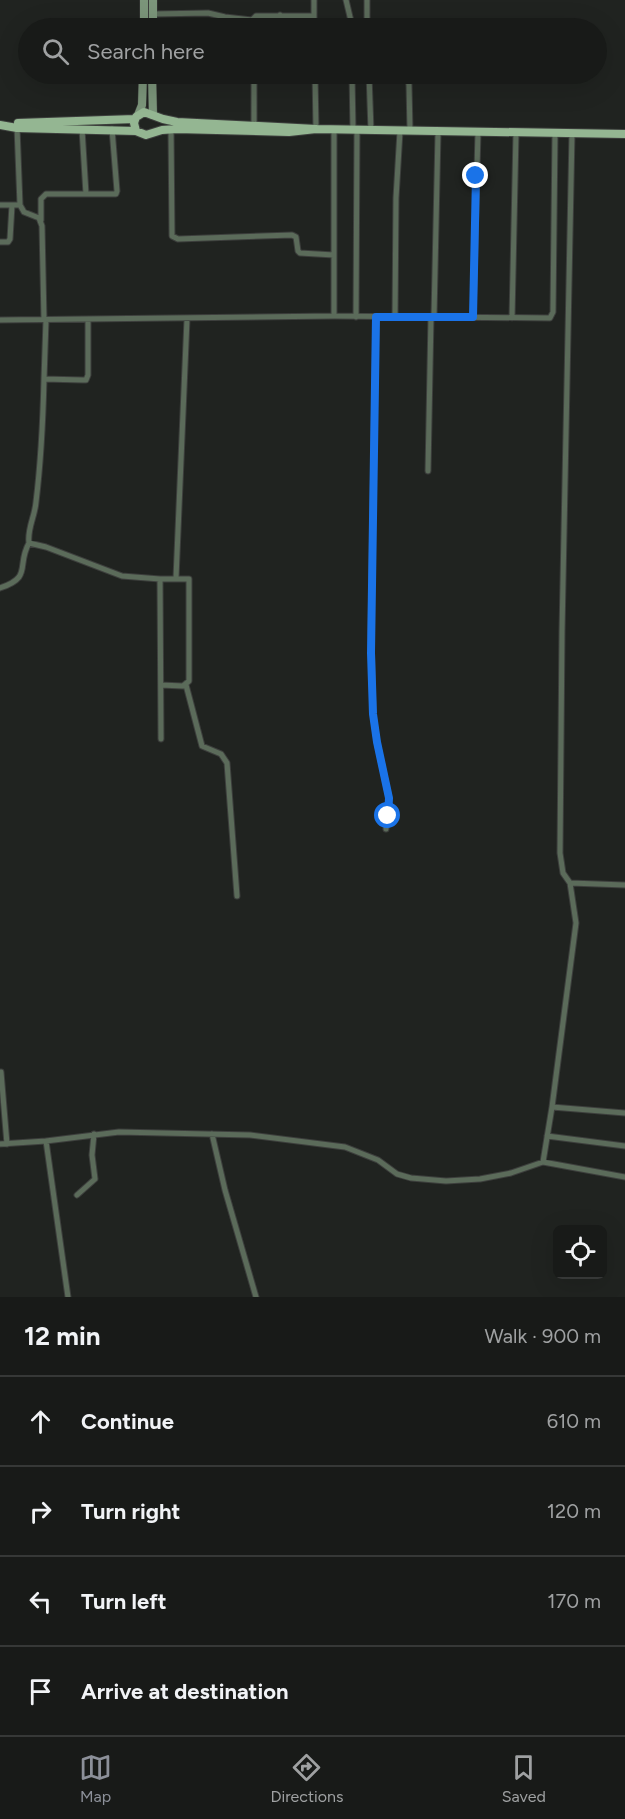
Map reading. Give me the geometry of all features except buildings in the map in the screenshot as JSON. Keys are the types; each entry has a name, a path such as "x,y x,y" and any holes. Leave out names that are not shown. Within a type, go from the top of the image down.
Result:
{"main road":[{"path":"2,126 136,117 144,112 177,122 333,130 625,134"},
{"path":"154,116 157,125 154,133"},
{"path":"136,117 136,131"},
{"path":"16,125 112,129 136,131 143,135 171,130 290,132 316,129"}],"street":[{"path":"144,0 144,18"},
{"path":"153,0 153,18"},
{"path":"254,18 280,15 314,16 314,0"},
{"path":"346,0 350,18"},
{"path":"367,0 368,18"},
{"path":"153,14 208,13 234,18"},
{"path":"136,117 142,105 143,84"},
{"path":"152,84 154,116"},
{"path":"254,84 254,125"},
{"path":"315,84 316,129"},
{"path":"353,84 356,317"},
{"path":"369,84 371,131"},
{"path":"409,84 410,131"},
{"path":"16,125 20,205 24,212 40,220"},
{"path":"82,129 86,194"},
{"path":"0,588 19,579 35,510 41,450 44,379 45,320 41,199 46,194 115,194 117,192 112,129"},
{"path":"171,130 171,234 174,238 292,235 297,239 300,253 334,255"},
{"path":"333,130 334,316"},
{"path":"395,317 396,198 400,131"},
{"path":"473,317 478,132"},
{"path":"428,471 438,133"},
{"path":"512,318 516,133"},
{"path":"0,320 334,316 550,318 552,316 555,133"},
{"path":"543,1162 576,923 570,883 563,873 560,822 572,133"},
{"path":"0,205 20,205"},
{"path":"0,242 8,242 10,239 12,205"},
{"path":"376,317 371,632 373,714 389,798 386,829"},
{"path":"44,379 87,379 88,319"},
{"path":"176,578 187,319"},
{"path":"29,543 46,547 122,576 189,579 189,681 186,686 202,746 221,754 226,763 237,896"},
{"path":"160,579 161,739"},
{"path":"161,685 186,686"},
{"path":"570,883 625,885"},
{"path":"0,1072 3,1144 119,1132 212,1134 285,1138 345,1147 378,1160 402,1176 422,1179 446,1181 495,1177 543,1162 625,1177"},
{"path":"552,1107 625,1113"},
{"path":"77,1195 95,1179 92,1155 94,1134"},
{"path":"212,1134 225,1190 256,1297"},
{"path":"547,1136 625,1146"},
{"path":"46,1141 68,1297"}],"route":[{"path":"388,816 389,798 373,714 371,653 376,317 473,317 476,176"}]}
